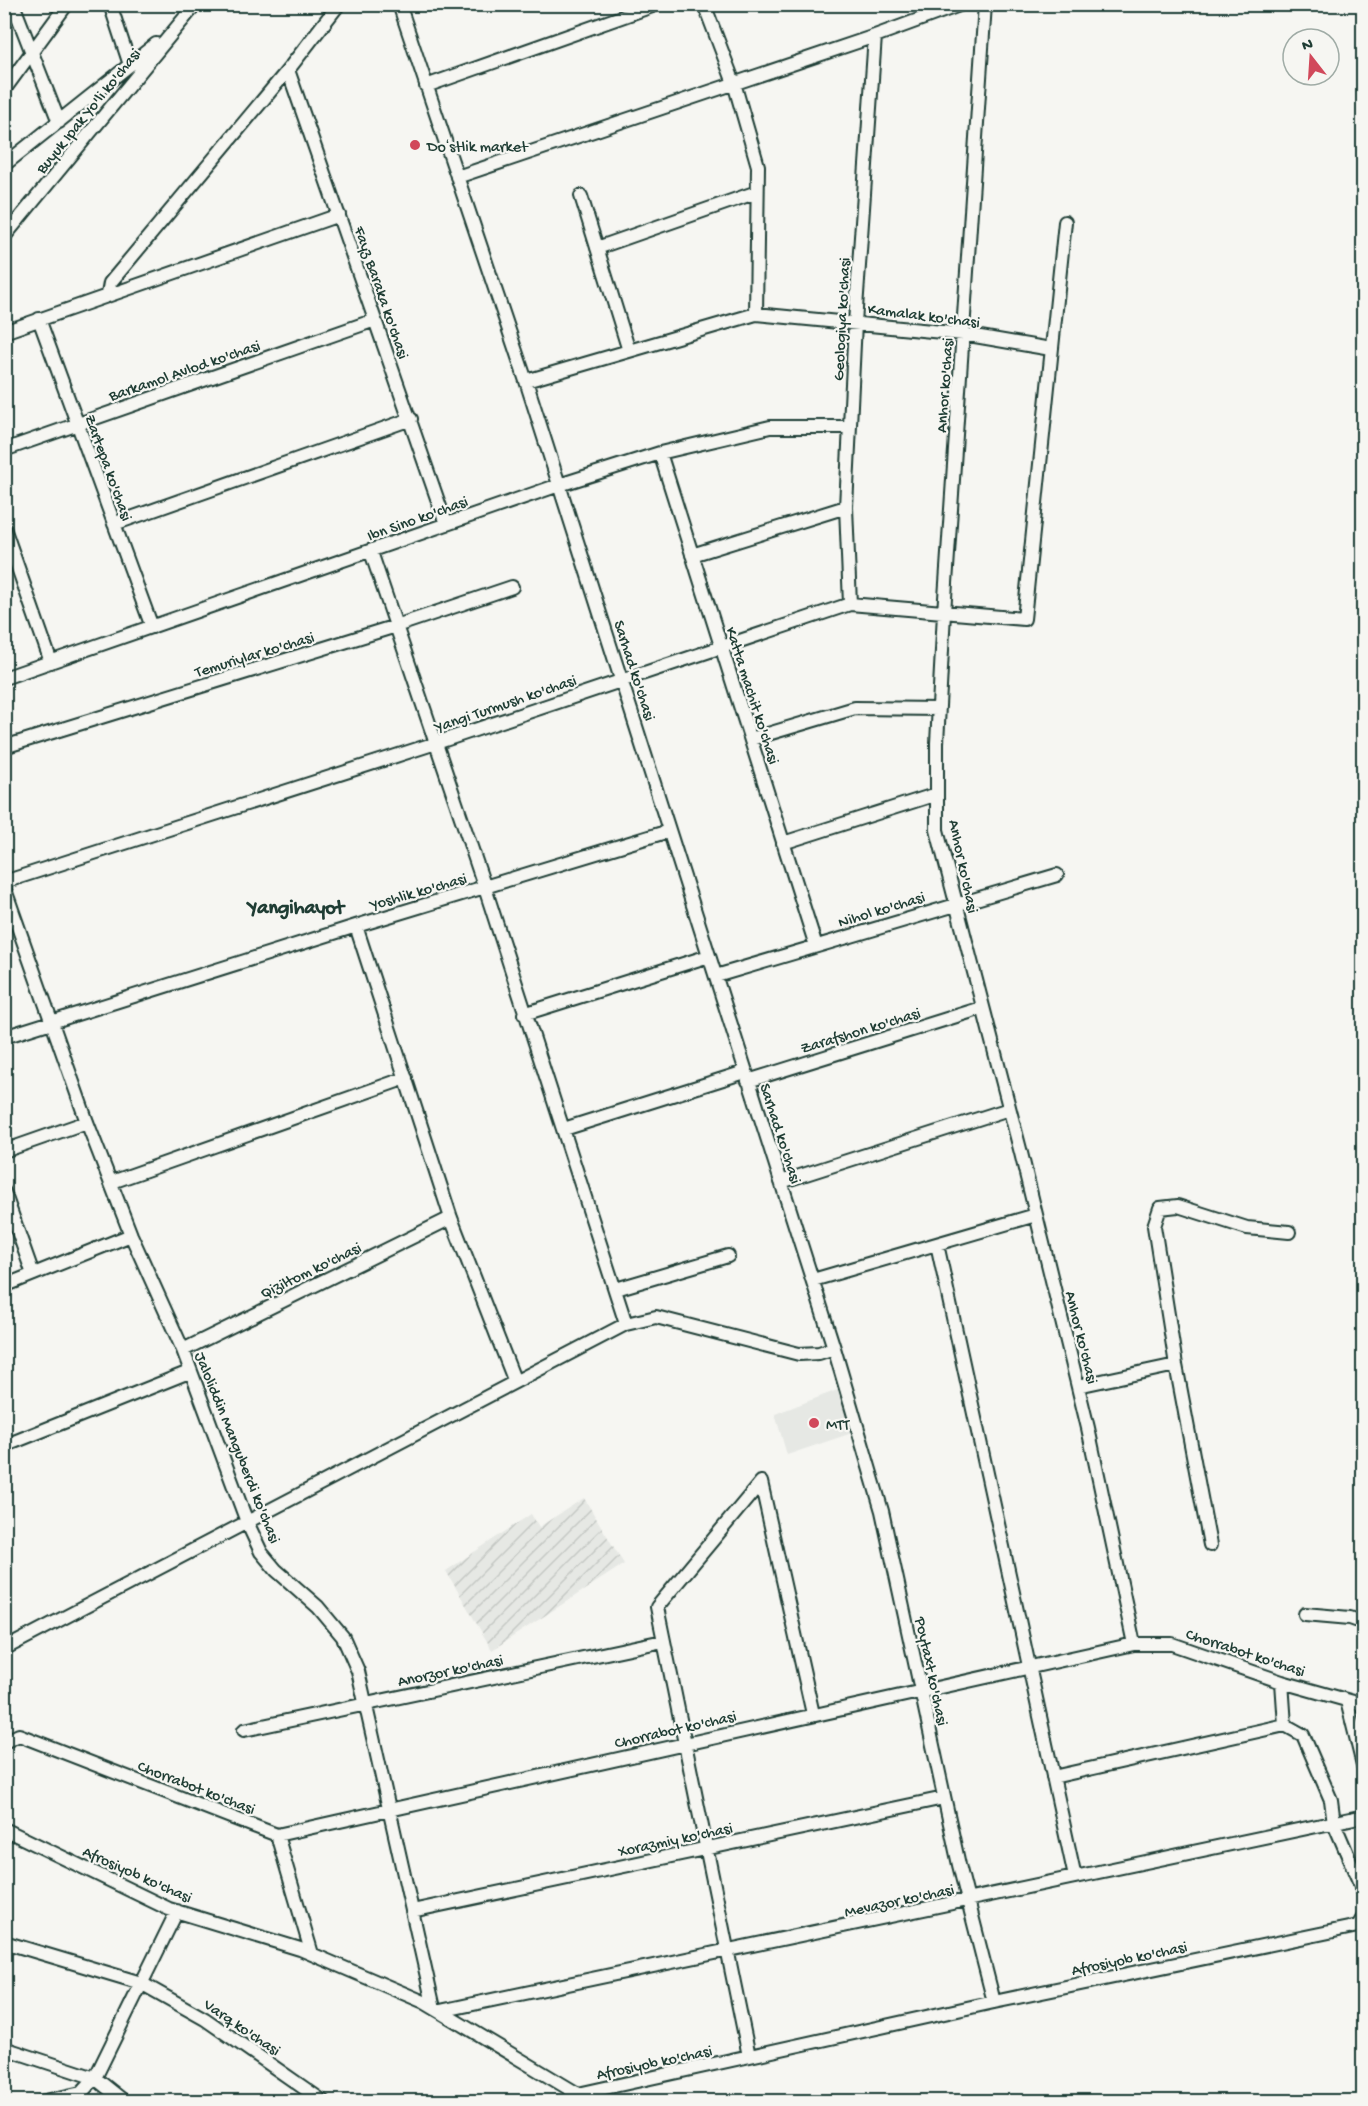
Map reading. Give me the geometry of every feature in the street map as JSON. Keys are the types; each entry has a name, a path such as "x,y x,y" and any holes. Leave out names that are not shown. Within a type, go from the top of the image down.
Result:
{"street":[{"path":"13,4 59,122"},
{"path":"4,90 67,4"},
{"path":"110,4 130,65"},
{"name":"Buyuk Ipak Yo'li ko'chasi","path":"4,237 196,4"},
{"path":"108,294 110,283 288,70 339,4"},
{"name":"Sarhad ko'chasi","path":"399,4 526,381 834,1348"},
{"path":"426,86 658,4"},
{"path":"704,4 734,83 758,166 756,314"},
{"path":"457,177 875,36 962,4"},
{"name":"Anhor ko'chasi","path":"985,4 944,613 939,709 937,830 1078,1386 1134,1644"},
{"path":"4,165 174,29"},
{"name":"Geologiya ko'chasi","path":"850,603 846,507 855,323 875,36"},
{"name":"Fayz Baraka ko'chasi","path":"288,70 446,524"},
{"path":"597,248 757,192"},
{"path":"581,196 629,351"},
{"path":"4,332 339,215"},
{"path":"1051,349 1065,222"},
{"name":"Kamalak ko'chasi","path":"526,381 756,314 963,334 1051,349"},
{"name":"Zartepa ko'chasi","path":"39,319 152,627"},
{"name":"Barkamol Avlod ko'chasi","path":"4,450 375,320"},
{"name":"Yangi Turmush ko'chasi","path":"4,882 436,743 850,603 1024,619 1051,349"},
{"path":"114,524 411,419"},
{"name":"Ibn Sino ko'chasi","path":"4,678 559,485 660,453 770,427 850,427"},
{"name":"Katta machit ko'chasi","path":"660,453 816,946"},
{"path":"692,555 846,507"},
{"path":"4,528 51,662"},
{"path":"371,552 485,888 626,1324"},
{"name":"Temuriylar ko'chasi","path":"4,747 396,626 512,587"},
{"path":"751,739 855,708 939,709"},
{"path":"783,843 937,794"},
{"name":"Yoshlik ko'chasi","path":"4,1037 52,1020 669,831"},
{"name":"Nihol ko'chasi","path":"716,976 955,903 1057,875"},
{"name":"Jaloliddin Manguberdi ko'chasi","path":"4,887 9,917 52,1020 87,1122 131,1235 183,1350 189,1372 247,1522 261,1552 276,1570 318,1607 343,1637 358,1671 412,1911 437,2010"},
{"path":"356,926 451,1218 515,1382"},
{"path":"524,1014 709,956"},
{"name":"Zarafshon ko'chasi","path":"564,1129 982,1008"},
{"path":"112,1182 406,1078"},
{"path":"781,1182 1009,1109"},
{"path":"4,1151 87,1122"},
{"path":"4,1192 33,1274"},
{"path":"1210,1545 1176,1365 1154,1226 1160,1208 1178,1206 1247,1228 1289,1233"},
{"path":"813,1280 1036,1215"},
{"name":"Qiziltom ko'chasi","path":"183,1350 451,1218"},
{"path":"4,1286 131,1235"},
{"path":"937,1244 1075,1877"},
{"path":"616,1289 728,1256"},
{"path":"4,1648 626,1324 656,1317 799,1354 819,1353 834,1348"},
{"name":"Poytaxt ko'chasi","path":"834,1348 882,1511 944,1798 994,2002"},
{"path":"1078,1386 1176,1365"},
{"path":"4,1446 189,1372"},
{"path":"749,2056 657,1607 761,1482 813,1714"},
{"path":"1305,1614 1350,1618 1364,1623"},
{"name":"Anorzor ko'chasi","path":"244,1730 663,1641"},
{"name":"Chorrabot ko'chasi","path":"4,1742 19,1735 278,1835 1134,1644 1172,1644 1282,1682 1364,1705"},
{"path":"1282,1682 1286,1725"},
{"path":"1347,1701 1364,1769"},
{"path":"1053,1776 1286,1725 1303,1735 1331,1800 1334,1823 1364,1893"},
{"name":"Xorazmiy ko'chasi","path":"412,1911 944,1798"},
{"name":"Mevazor ko'chasi","path":"437,2010 726,1952 1364,1816"},
{"name":"Afrosiyob ko'chasi","path":"4,1829 177,1911 312,1954 437,2010 578,2094 1360,1921"},
{"path":"278,1835 312,1954"},
{"path":"41,2102 81,2093 95,2078 177,1911"},
{"name":"Varq ko'chasi","path":"4,1942 141,1983 205,2019 324,2102"},
{"path":"4,2048 95,2078 124,2102"}],"shaded area":[{"name":"MTT","path":"840,1389 852,1433 787,1455 775,1414"},
{"path":"584,1498 624,1564 492,1650 446,1571 531,1514 539,1527"}],"place":[{"name":"Doʻstlik market","path":"415,145"},
{"name":"MTT","path":"814,1423"}],"district":[{"name":"Yangihayot","path":"296,906"}]}
